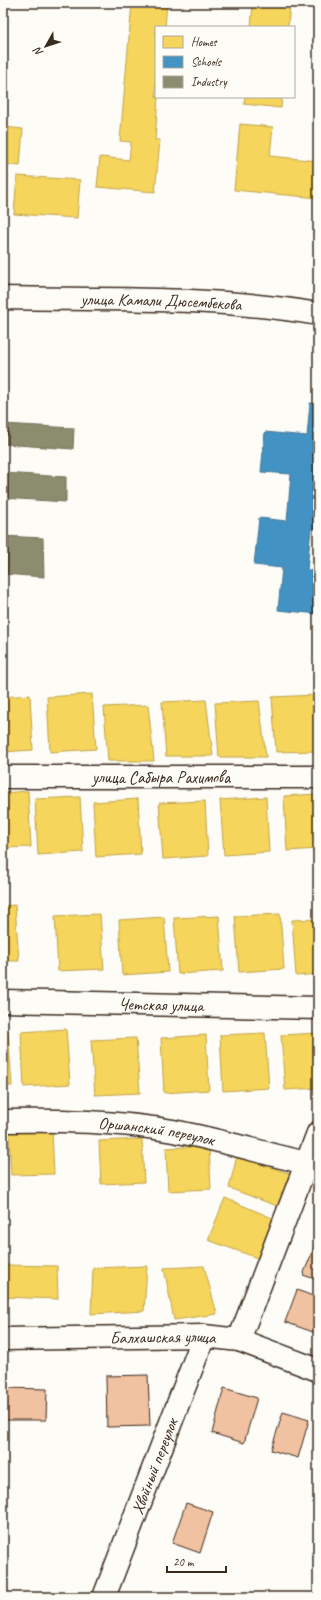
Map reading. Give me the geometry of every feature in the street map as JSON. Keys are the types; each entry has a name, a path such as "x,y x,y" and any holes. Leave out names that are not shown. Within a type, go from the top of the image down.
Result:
{"street":[{"name":"улица Камали Дюсембекова","path":"3,298 202,302 286,308 318,314"},
{"name":"улица Сабыра Рахимова","path":"3,777 318,777"},
{"name":"Четская улица","path":"3,1001 318,1008"},
{"name":"Оршанский переулок","path":"3,1121 64,1120 99,1122 174,1131 306,1163"},
{"path":"239,1340 318,1133"},
{"name":"Балхашская улица","path":"3,1339 204,1336 239,1340 318,1370"},
{"name":"Хвойный переулок","path":"104,1597 204,1336"}],"building: Homes":[{"path":"132,3 167,3 165,26 155,26 155,98 158,98 155,140 160,140 155,192 97,187 100,157 129,160 131,142 120,141"},
{"path":"253,3 290,3 288,26 251,26"},
{"path":"245,98 282,98 281,108 244,104"},
{"path":"240,124 273,127 270,156 318,161 318,198 234,190"},
{"path":"3,127 23,129 20,166 3,164"},
{"path":"17,176 80,180 77,218 14,214"},
{"path":"92,694 96,749 50,752 47,697"},
{"path":"30,695 33,750 3,752 3,697"},
{"path":"316,695 318,709 318,751 276,752 272,697"},
{"path":"206,700 213,756 166,756 162,702"},
{"path":"259,701 266,757 219,757 215,703"},
{"path":"148,705 154,761 108,761 104,707"},
{"path":"28,791 31,847 3,848 3,793"},
{"path":"318,794 318,849 287,851 284,796"},
{"path":"80,797 83,852 38,855 35,799"},
{"path":"266,797 269,852 224,855 220,800"},
{"path":"138,799 141,854 96,857 93,802"},
{"path":"205,801 208,856 163,859 159,803"},
{"path":"15,905 19,961 3,961 3,906"},
{"path":"100,914 104,969 58,971 55,916"},
{"path":"280,914 284,969 239,972 235,916"},
{"path":"219,916 223,971 178,974 174,918"},
{"path":"164,917 168,972 122,975 119,920"},
{"path":"318,919 318,974 296,976 292,920"},
{"path":"66,1029 70,1084 24,1087 21,1032"},
{"path":"8,1030 12,1086 3,1086 3,1031"},
{"path":"265,1033 269,1088 223,1091 220,1035"},
{"path":"318,1033 318,1088 285,1090 281,1035"},
{"path":"206,1035 209,1090 164,1093 161,1038"},
{"path":"136,1038 140,1093 95,1095 91,1040"},
{"path":"52,1131 54,1174 11,1175 9,1132"},
{"path":"142,1139 144,1182 101,1184 99,1141"},
{"path":"209,1146 211,1189 168,1191 166,1148"},
{"path":"237,1156 294,1175 285,1209 229,1188"},
{"path":"225,1198 277,1220 260,1259 208,1240"},
{"path":"3,1265 57,1266 58,1299 3,1297"},
{"path":"147,1266 144,1311 91,1314 93,1268"},
{"path":"204,1266 217,1314 174,1320 164,1268"}],"building: Schools":[{"path":"310,403 318,404 318,457 316,456 312,501 318,501 318,529 311,529 307,570 318,571 318,614 278,610 282,568 254,565 259,518 287,521 291,474 261,472 265,432 307,436"}],"building: Industry":[{"path":"3,424 74,428 73,449 3,444"},
{"path":"3,473 66,477 66,502 3,498"},
{"path":"3,536 43,538 44,577 3,574"}],"building: Other":[{"path":"316,1243 318,1243 318,1280 303,1275"},
{"path":"297,1290 318,1298 318,1316 313,1332 285,1322"},
{"path":"148,1375 150,1426 107,1427 106,1376"},
{"path":"3,1388 47,1389 46,1420 3,1420"},
{"path":"224,1388 257,1398 244,1443 212,1433"},
{"path":"283,1412 309,1420 298,1458 271,1450"},
{"path":"186,1503 213,1512 200,1553 172,1543"}]}
